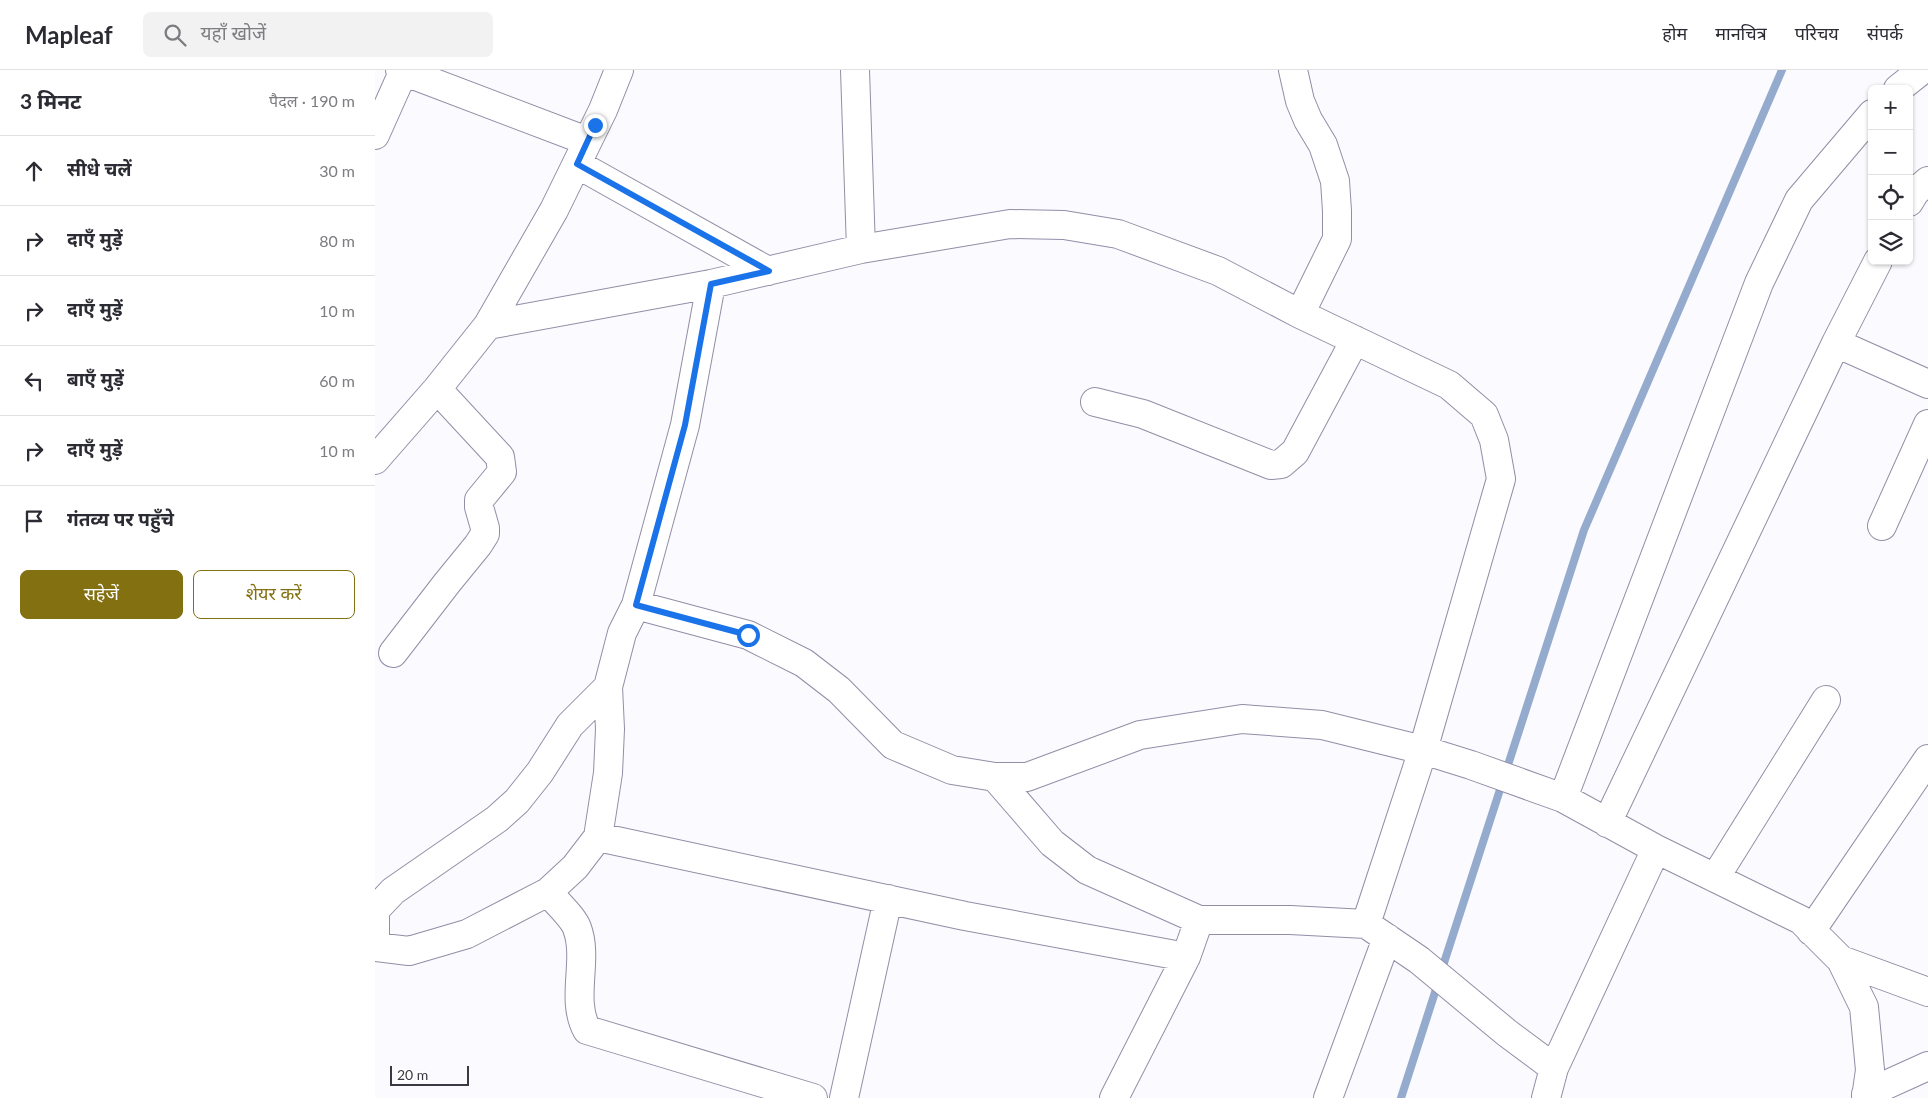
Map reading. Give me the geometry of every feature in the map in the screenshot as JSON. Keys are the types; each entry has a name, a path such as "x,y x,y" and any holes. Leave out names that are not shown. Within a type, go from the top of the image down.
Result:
{"street":[{"path":"375,135 403,70 582,152 769,271"},
{"path":"375,460 437,389 488,325 554,210 603,110 619,70"},
{"path":"855,70 861,249"},
{"path":"1293,70 1300,101 1308,120 1323,145 1335,181 1337,211 1337,239 1301,314"},
{"path":"1902,85 1922,70"},
{"path":"1554,795 1759,283 1799,200 1868,119"},
{"path":"1913,195 1928,180"},
{"path":"488,325 711,284 861,249 1011,224 1064,225 1118,234 1218,271 1301,314 1449,385 1484,415 1494,440 1501,478 1423,750 1377,931 1328,1098"},
{"path":"1607,823 1836,343 1877,265"},
{"path":"608,687 570,725 540,772 517,801 497,819 393,891 375,910 375,947 409,950 467,934 548,892 575,867 598,837 607,773 608,687 622,633 636,605 685,425 711,284"},
{"path":"1095,402 1143,414 1271,465 1281,464 1295,452 1355,340"},
{"path":"1836,343 1928,384"},
{"path":"393,654 447,583 479,545 485,534 485,528 479,500 502,472 500,457 437,389"},
{"path":"1882,526 1928,424"},
{"path":"636,605 748,635 803,663 839,690 893,745 952,770 995,777 1027,777 1140,735 1242,719 1322,725 1423,750 1554,795 1656,849 1801,920 1841,960 1864,1007 1870,1070 1866,1096"},
{"path":"1715,878 1826,700"},
{"path":"1811,931 1928,759"},
{"path":"995,777 1052,843 1087,870 1199,920 1290,920 1377,931 1419,960 1507,1033 1554,1068"},
{"path":"598,837 975,918 1186,958"},
{"path":"1546,1098 1554,1068 1656,849"},
{"path":"548,892 577,926 580,944 580,1013 587,1030 813,1098"},
{"path":"844,1098 888,899"},
{"path":"1114,1098 1186,958 1199,920"},
{"path":"1841,960 1928,992"},
{"path":"1866,1096 1928,1066"}],"waterway":[{"path":"1441,972 1584,530 1782,70"},
{"path":"1401,1098 1438,983"}],"route":[{"path":"595,125 577,164 769,271 711,284 685,425 636,605 748,635"}]}
